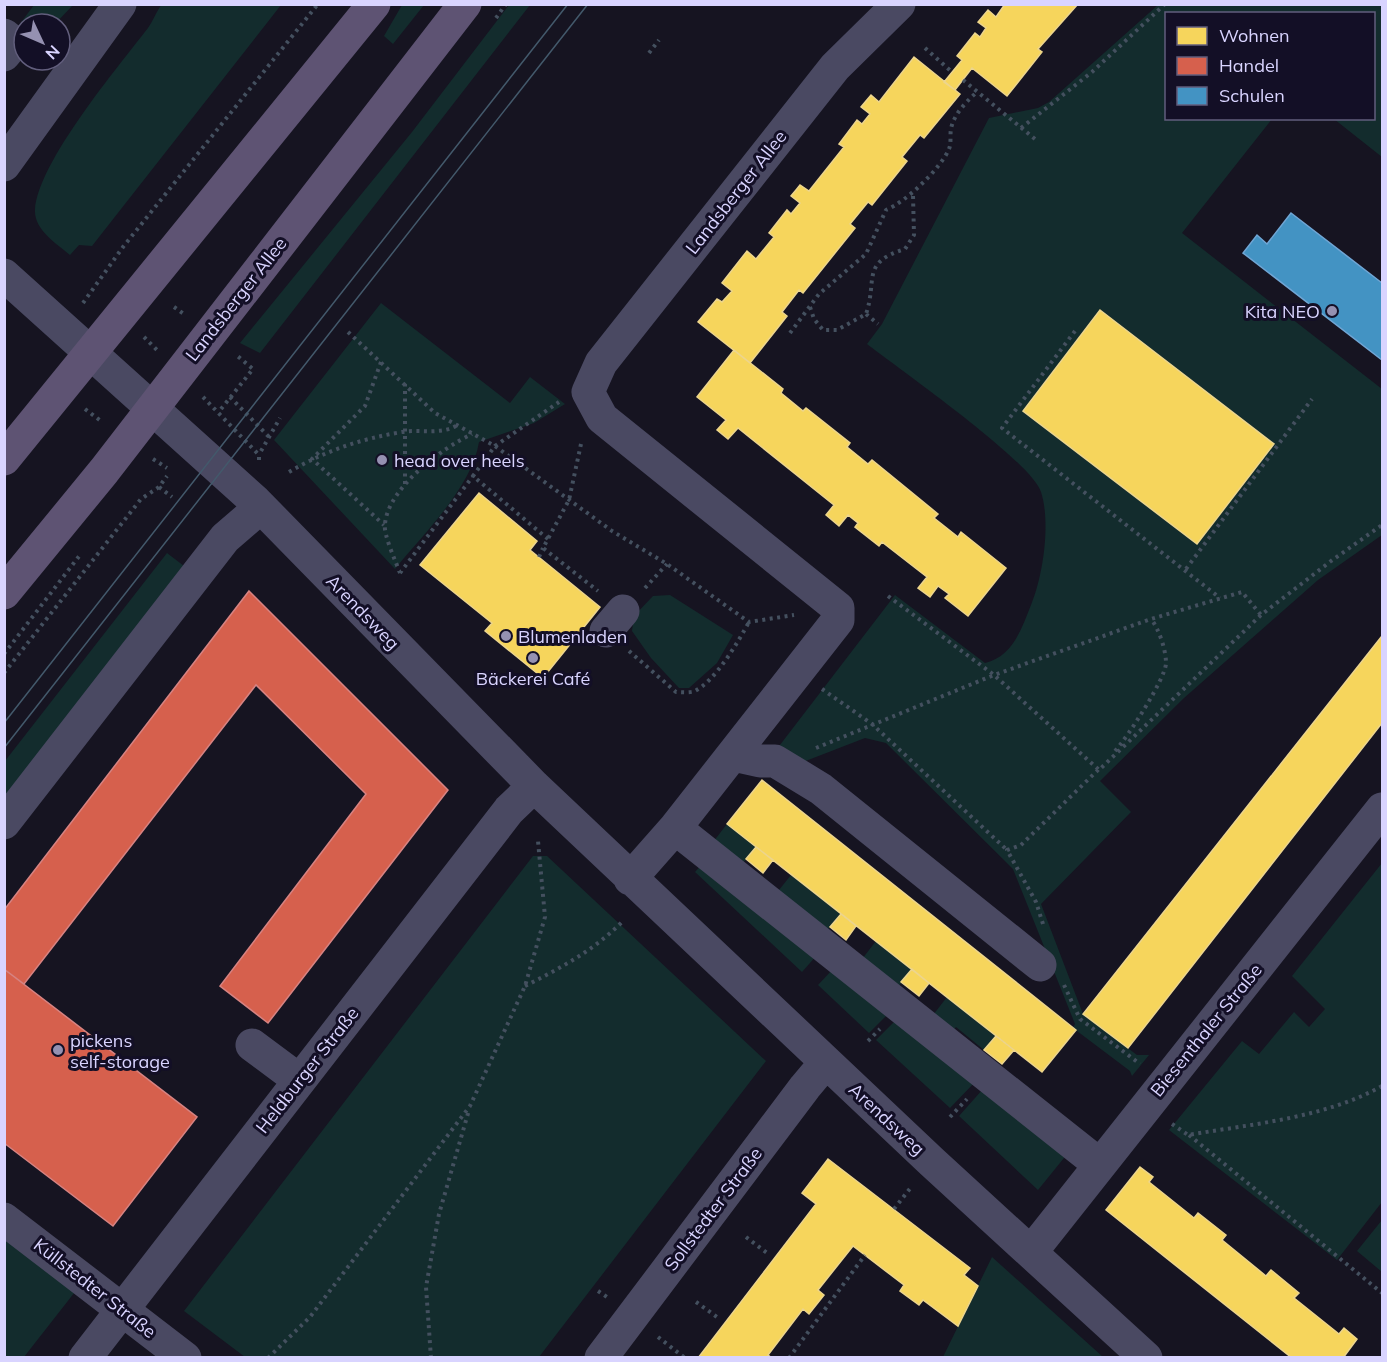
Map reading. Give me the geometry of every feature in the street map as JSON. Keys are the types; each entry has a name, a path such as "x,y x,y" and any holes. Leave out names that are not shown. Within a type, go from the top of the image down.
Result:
{"main road":[{"path":"4,459 374,4"},
{"name":"Landsberger Allee","path":"4,593 154,407 465,4"}],"street":[{"path":"4,165 120,4"},
{"name":"Landsberger Allee","path":"595,405 601,363 835,67 899,4"},
{"path":"4,35 14,43 4,55"},
{"name":"Arendsweg","path":"4,274 154,407 261,507 534,786 630,879 1146,1358"},
{"path":"595,405 838,608 838,620 675,828 630,879"},
{"path":"4,823 225,538 261,507"},
{"path":"733,755 760,761 775,761 821,789 1050,970"},
{"name":"Heldburger Straße","path":"85,1358 509,810 534,786"},
{"name":"Biesenthaler Straße","path":"1032,1251 1383,809"},
{"path":"675,828 1100,1165"},
{"path":"252,1045 299,1080"},
{"name":"Sollstedter Straße","path":"601,1358 826,1062"},
{"name":"Küllstedter Straße","path":"4,1219 185,1358"}],"path":[{"path":"123,247 318,4"},
{"path":"1022,128 1092,72 1165,4"},
{"path":"649,53 659,40"},
{"path":"925,48 952,72"},
{"path":"963,80 1035,139"},
{"path":"790,333 819,294 866,254 886,210 899,205 914,194 949,149 952,125 964,104 977,92"},
{"path":"810,307 814,318 823,330 837,330 866,314 870,303 870,277 876,262 891,253 905,249 914,235 914,194"},
{"path":"174,307 184,314"},
{"path":"866,314 878,324"},
{"path":"1075,331 1002,428 1221,598"},
{"path":"348,332 435,413 495,446 569,500 749,622 770,620 806,610 820,591"},
{"path":"221,409 253,369 232,352"},
{"path":"312,459 365,406 381,362"},
{"path":"405,384 405,484"},
{"path":"230,397 271,439"},
{"path":"1186,569 1312,399"},
{"path":"312,459 384,525 400,573 495,446 556,403 595,405 581,444 569,500 539,557"},
{"path":"261,451 271,439 280,418"},
{"path":"289,472 346,444 404,431 446,431 456,426"},
{"path":"384,525 393,502 405,484 452,443 472,434"},
{"path":"4,673 141,499 159,487 167,476"},
{"path":"473,476 549,539"},
{"path":"159,487 172,497"},
{"path":"1007,850 1021,845 1261,615 1330,561 1383,525"},
{"path":"4,654 88,546"},
{"path":"543,548 614,621 676,693 694,692 711,678 749,622"},
{"path":"775,761 810,750 994,675 1151,619 1242,592 1261,615"},
{"path":"888,596 994,675 1099,770"},
{"path":"1099,770 1122,744 1153,694 1167,664 1157,627 1151,619"},
{"path":"818,686 872,724 1007,850 1036,902 1046,933"},
{"path":"431,1358 426,1287 440,1214 470,1106 525,986 545,917 538,841"},
{"path":"525,986 569,963 608,936 624,920"},
{"path":"1050,970 1080,1019 1164,1083"},
{"path":"1188,1135 1270,1121 1358,1100 1383,1086"},
{"path":"268,1358 310,1317 470,1106"},
{"path":"1175,1126 1383,1293"},
{"path":"894,1209 912,1186"},
{"path":"746,1237 767,1253"},
{"path":"789,1358 865,1255"},
{"path":"696,1302 717,1317"}],"green space":[{"path":"162,4 281,5 92,246 79,245 70,255 47,236 38,224 35,210 39,190 64,142 81,116 148,28"},
{"path":"34,5 73,5 66,12 29,12"},
{"path":"402,5 424,5 393,44 384,36"},
{"path":"509,5 530,5 260,353 240,343 412,132"},
{"path":"1158,5 1382,5 1382,157 1335,120 1375,120 1375,12 1165,12 1165,120 1271,120 1182,233 1382,389 1382,535 1318,580 1184,698 1100,781 1131,812 1041,904 1083,1014 1137,1055 1149,1055 1132,1076 1130,1071 1073,1028 1075,1024 1013,869 886,743 865,738 785,769 760,771 895,595 985,663 995,660 1015,641 1027,614 1039,579 1044,549 1045,519 1041,492 1032,478 990,438 867,344 882,324 989,118 1038,108 1049,102"},
{"path":"381,303 510,403 530,377 565,404 534,423 479,442 475,459 457,492 395,569 274,440"},
{"path":"167,553 184,566 5,799 5,761"},
{"path":"670,595 733,635 717,663 689,688 679,688 651,658 632,631 634,616 653,596"},
{"path":"727,824 756,847 739,868 710,846"},
{"path":"533,856 547,856 766,1061 539,1357 245,1357 184,1311"},
{"path":"703,863 817,955 802,972 695,872"},
{"path":"1382,863 1382,1202 1337,1260 1169,1130 1242,1041 1259,1054 1294,1012 1309,1027 1325,1009 1292,976"},
{"path":"791,875 841,914 824,934 775,895"},
{"path":"876,941 912,969 895,991 859,963"},
{"path":"833,969 890,1012 869,1033 818,985"},
{"path":"947,997 996,1036 984,1050 956,1027 949,1035 930,1019"},
{"path":"897,1019 976,1081 950,1108 876,1040"},
{"path":"983,1089 1068,1153 1038,1190 959,1116"},
{"path":"1382,1220 1382,1272 1357,1251"},
{"path":"4,1233 78,1288 24,1357 5,1357"},
{"path":"992,1257 1103,1357 943,1357"}],"building: Wohnen":[{"path":"1005,4 1078,4 1038,49 1042,52 1007,96 972,68 955,90 944,82 962,60 957,56 975,33 980,37 986,28 978,22 988,10 996,17"},
{"path":"914,57 960,94 924,138 920,135 902,157 907,161 872,205 868,202 850,224 855,228 803,293 799,290 782,312 787,316 750,363 698,322 717,299 722,302 732,291 722,283 747,251 756,259 774,237 769,233 787,210 791,214 800,203 791,196 800,185 809,191 844,147 839,144 857,120 862,124 870,114 861,107 871,95 879,102"},
{"path":"1100,310 1274,444 1197,544 1023,411"},
{"path":"734,350 783,389 781,393 803,411 806,408 850,443 847,447 868,464 872,460 938,514 934,518 958,537 961,532 1006,568 968,616 945,598 949,594 938,586 930,597 918,588 927,577 882,542 879,546 855,527 858,523 848,515 839,526 826,515 834,505 738,428 728,439 717,430 726,420 697,397"},
{"path":"479,493 537,541 530,550 600,607 543,678 485,631 492,623 420,565"},
{"path":"1382,636 1382,723 1128,1048 1083,1014"},
{"path":"762,780 1076,1030 1042,1072 727,824"},
{"path":"756,847 773,860 763,873 746,859"},
{"path":"841,914 856,926 846,940 830,927"},
{"path":"912,969 929,983 919,996 901,982"},
{"path":"996,1036 1014,1050 1002,1064 984,1050"},
{"path":"828,1159 970,1268 964,1275 978,1286 958,1326 923,1300 919,1305 900,1291 904,1285 853,1246 818,1290 824,1295 809,1314 803,1309 768,1355 772,1358 698,1358 816,1204 802,1193"},
{"path":"1140,1167 1153,1177 1149,1182 1194,1218 1198,1213 1226,1235 1222,1240 1266,1276 1271,1270 1299,1293 1294,1298 1339,1334 1344,1328 1357,1339 1343,1358 1292,1358 1106,1210"}],"building: Handel":[{"path":"249,591 448,790 268,1023 220,986 366,794 256,685 24,984 4,969 4,910"},
{"name":"pickens self-storage","path":"4,969 197,1117 113,1226 4,1143"}],"building: Schulen":[{"path":"1291,213 1382,283 1382,360 1243,253 1257,235 1267,244"}],"tram line":[{"path":"4,723 568,4"},
{"path":"4,748 588,4"}],"place":[{"name":"Kita NEO","path":"1332,311"},
{"name":"head over heels","path":"382,460"},
{"name":"Blumenladen","path":"506,636"},
{"name":"Bäckerei Café","path":"533,658"},
{"name":"pickens self-storage","path":"58,1050"}]}
